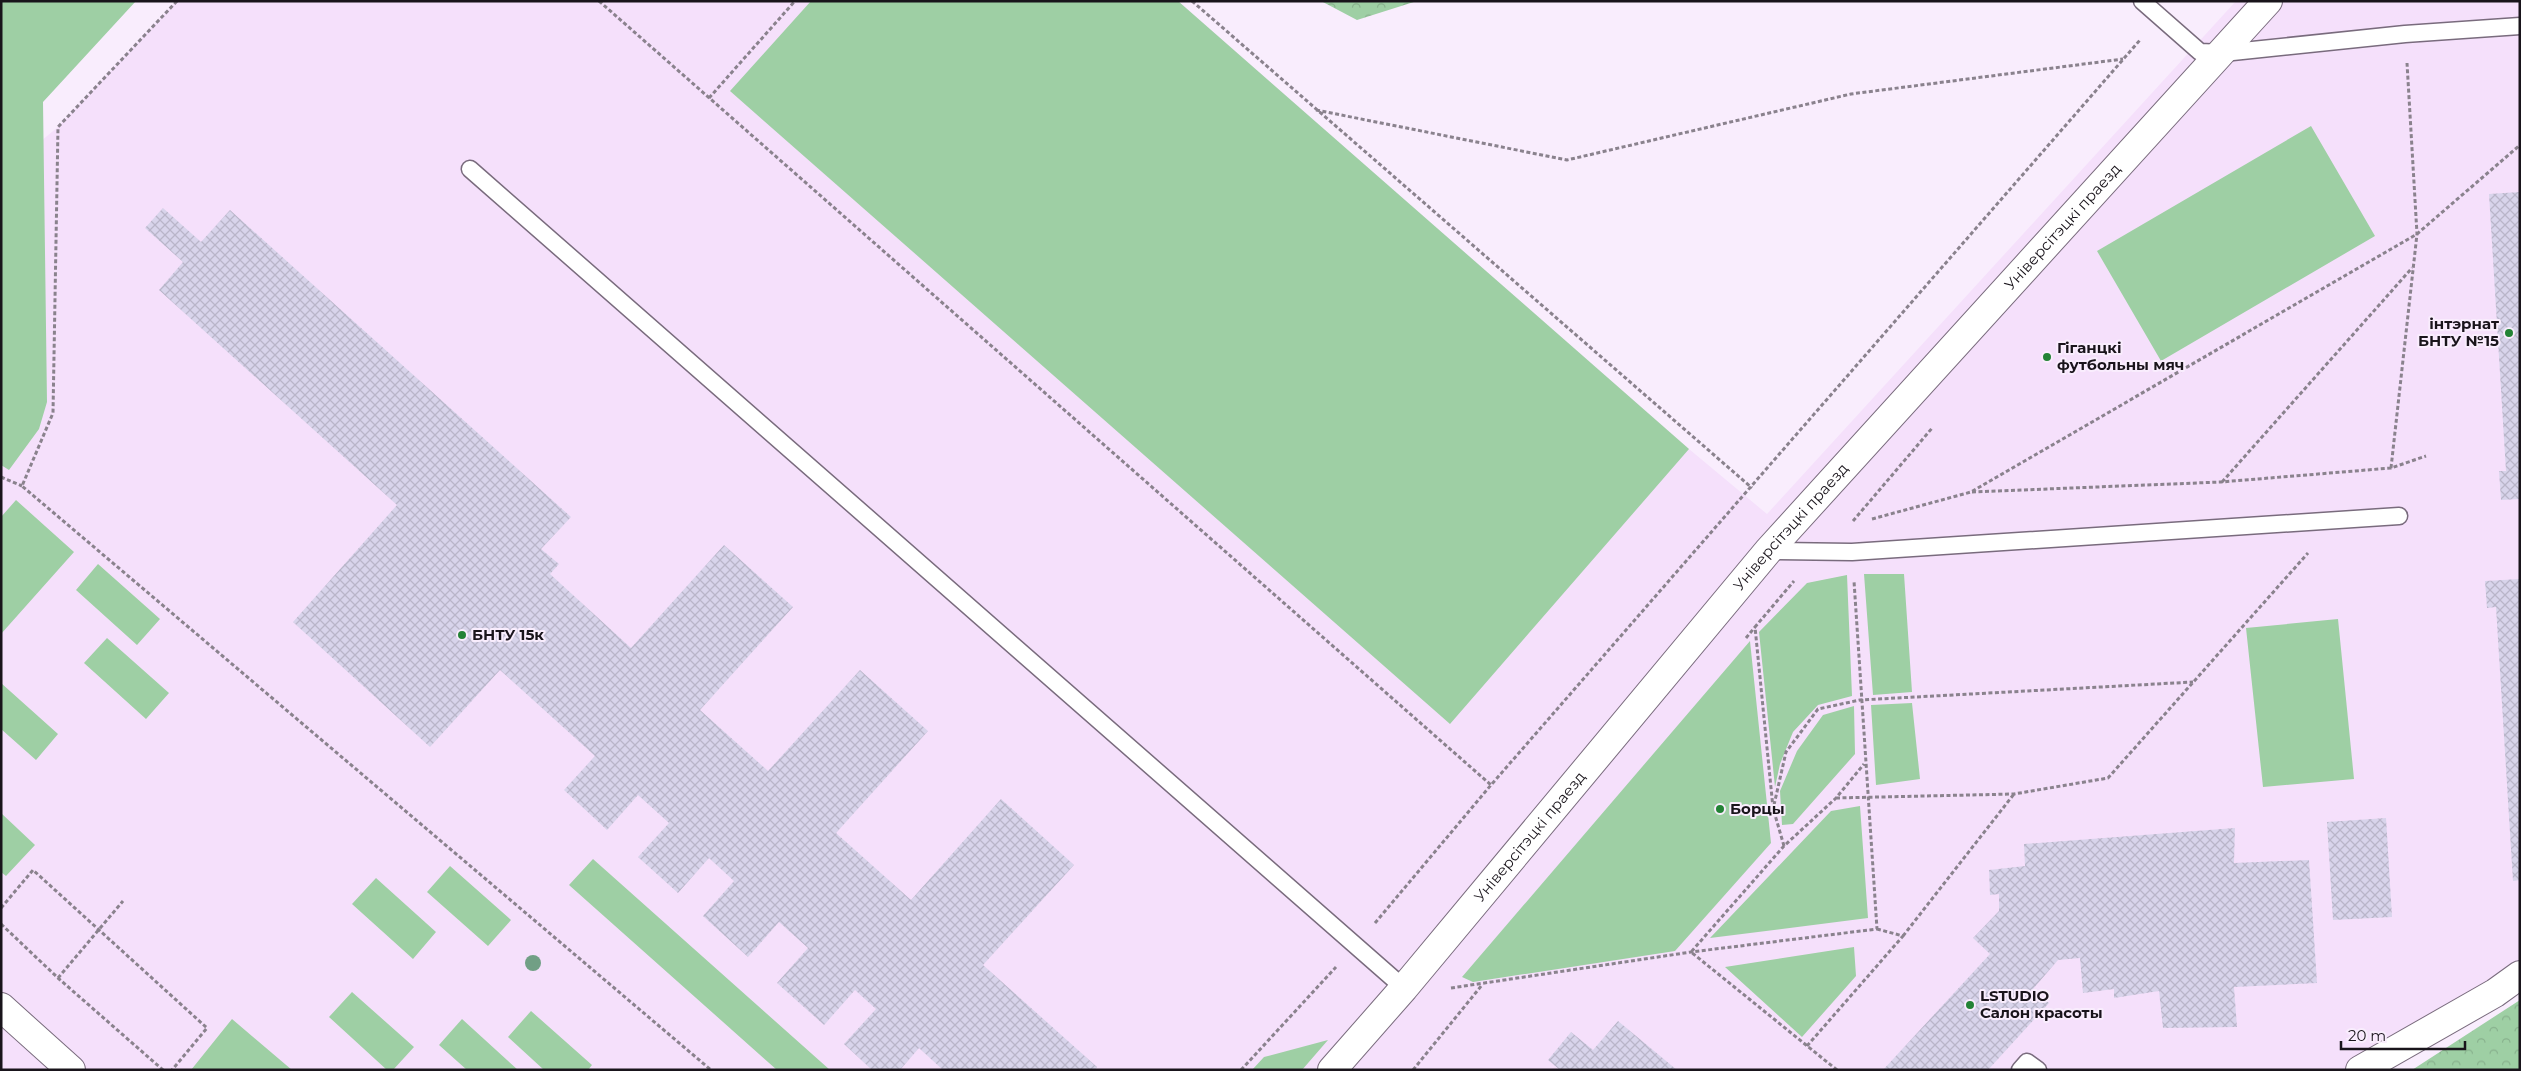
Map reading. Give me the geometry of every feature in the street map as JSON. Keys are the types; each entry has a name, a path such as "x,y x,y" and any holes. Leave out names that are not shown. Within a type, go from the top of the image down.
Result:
{"street":[{"name":"Універсітэцкі праезд","path":"1332,1070 1404,988 1768,551 2222,54 2268,1"},
{"path":"2360,1070 2495,993 2520,975"},
{"path":"1,1007 71,1070"}],"lane":[{"path":"2142,1 2200,52 2222,54 2406,34 2520,26"},
{"path":"470,169 1404,988"},
{"path":"1768,551 1852,552 2335,522 2399,516"},
{"path":"2020,1070 2027,1062 2038,1070"}],"path":[{"path":"22,486 54,413 58,128 177,1"},
{"path":"599,1 1491,785"},
{"path":"709,98 795,1"},
{"path":"1192,1 1752,488"},
{"path":"1241,1070 1357,945 1491,785 1752,488 2159,17"},
{"path":"2390,468 2412,268 2418,234 2406,34"},
{"path":"1316,110 1567,160 1851,94 2123,60"},
{"path":"1971,492 2418,234 2520,145"},
{"path":"2221,482 2412,268"},
{"path":"1868,520 1971,492 2221,482 2390,468 2426,456"},
{"path":"1,477 22,486 712,1070"},
{"path":"1859,522 1850,524 1864,764 1877,929"},
{"path":"1836,798 1867,799 2014,794 2108,778 2335,522"},
{"path":"1784,846 1773,808 1755,627 1820,551"},
{"path":"1773,808 1786,752 1818,710 1860,700 2194,682"},
{"path":"1691,952 1784,846 1836,798 1864,764"},
{"path":"1807,1046 1903,936 2014,794"},
{"path":"1,908 33,870 207,1028 172,1070"},
{"path":"58,978 123,901"},
{"path":"1,924 58,978 163,1070"},
{"path":"1404,988 1444,989 1691,952 1877,929 1903,936"},
{"path":"1691,952 1836,1070"},
{"path":"1413,1070 1483,984"}],"shaded area":[{"path":"177,1 1178,1 1689,449 1767,514 2236,1 2520,1 2520,975 2360,1070 1,1070 1,174 58,127"}],"green space":[{"path":"1,1 136,1 43,102 47,402 39,429 9,470 1,465"},
{"path":"811,1 1178,1 1689,449 1450,724 730,91"},
{"path":"1321,1 1417,1 1357,20"},
{"path":"2311,126 2375,236 2161,361 2097,251"},
{"path":"16,500 74,552 1,634 1,517"},
{"path":"98,564 160,619 137,645 76,590"},
{"path":"1864,574 1904,574 1912,692 1873,695"},
{"path":"1847,575 1852,696 1818,705 1793,732 1780,764 1775,787 1759,632 1807,583"},
{"path":"2338,619 2354,779 2263,787 2246,628"},
{"path":"107,638 169,693 146,719 84,663"},
{"path":"1750,641 1771,843 1675,951 1473,982 1462,977"},
{"path":"1,683 58,734 36,760 1,729"},
{"path":"1912,703 1920,779 1876,785 1871,705"},
{"path":"1854,706 1855,754 1793,824 1782,825 1780,791 1797,751 1823,715"},
{"path":"1860,806 1868,918 1710,938 1831,811"},
{"path":"1,813 35,845 6,876 1,872"},
{"path":"593,859 830,1070 777,1070 569,885"},
{"path":"450,866 511,920 488,946 427,892"},
{"path":"376,878 436,932 413,959 352,904"},
{"path":"1854,947 1856,976 1802,1037 1725,967"},
{"path":"352,992 414,1047 393,1070 387,1070 329,1017"},
{"path":"2520,1000 2520,1070 2412,1070"},
{"path":"531,1011 592,1065 588,1070 544,1070 508,1037"},
{"path":"232,1019 292,1070 191,1070"},
{"path":"462,1019 518,1070 467,1070 439,1045"},
{"path":"1328,1040 1302,1070 1252,1070 1264,1057"}],"building":[{"name":"інтэрнат БНТУ №15","path":"2520,192 2520,499 2501,500 2499,471 2506,471 2489,194"},
{"name":"БНТУ 15к","path":"163,208 201,242 230,210 571,517 541,549 559,564 550,574 631,648 724,545 793,607 700,710 768,771 860,670 928,731 836,833 911,900 1001,799 1074,865 983,965 1097,1067 1095,1070 943,1070 919,1048 900,1070 872,1070 844,1044 876,1009 855,990 824,1025 777,983 808,948 779,922 748,957 703,916 734,881 709,858 678,893 638,857 669,823 638,795 607,830 564,790 595,756 500,670 430,747 293,622 397,505 159,290 183,262 145,228"},
{"path":"2520,579 2520,880 2513,881 2496,607 2487,608 2485,581"},
{"path":"2386,818 2392,917 2333,920 2327,822"},
{"path":"2235,828 2234,863 2309,860 2317,983 2234,987 2237,1027 2163,1028 2159,991 2114,998 2114,989 2083,993 2080,958 2058,960 2033,989 2049,1003 1988,1070 1883,1070 1990,954 1973,938 1999,911 1999,894 1990,895 1989,870 2025,866 2024,844"},
{"path":"1618,1021 1677,1070 1560,1070 1548,1060 1571,1032 1593,1050"}],"place":[{"name":"інтэрнат БНТУ №15","path":"2509,333"},
{"name":"Гіганцкі футбольны мяч","path":"2047,357"},
{"name":"БНТУ 15к","path":"462,635"},
{"name":"Борцы","path":"1720,809"},
{"name":"LSTUDIO Салон красоты","path":"1970,1005"}]}
